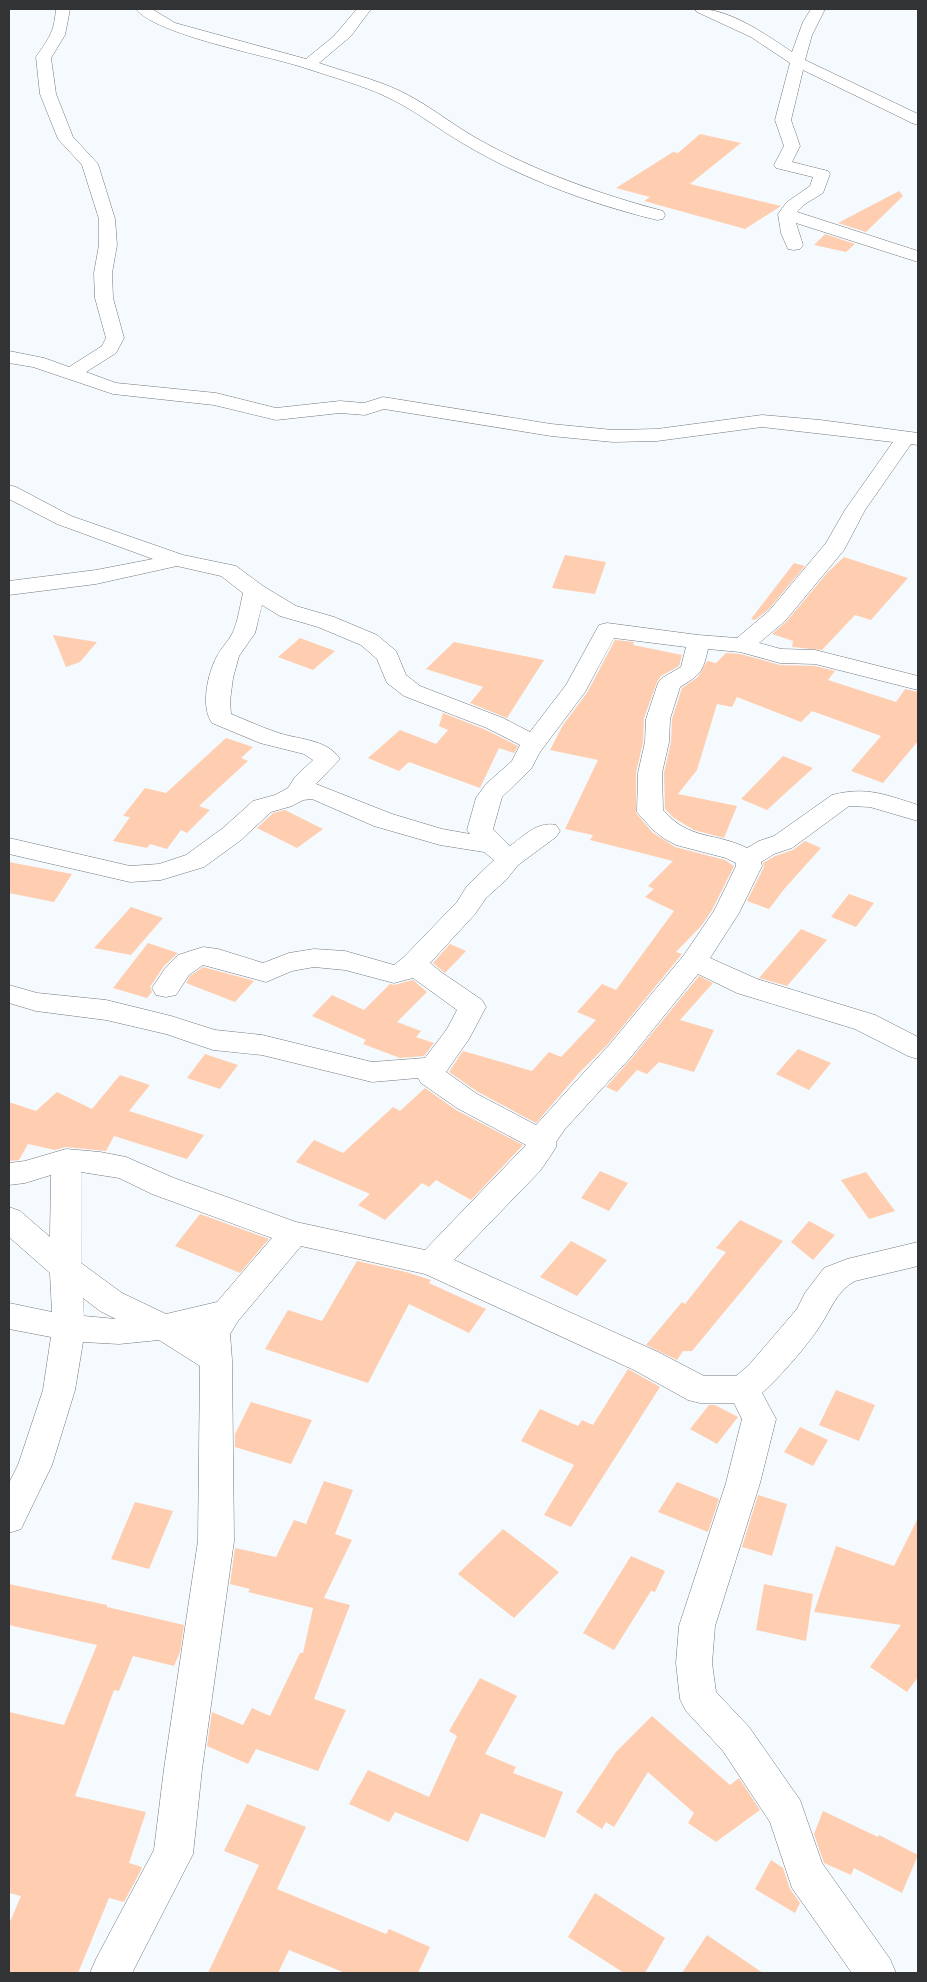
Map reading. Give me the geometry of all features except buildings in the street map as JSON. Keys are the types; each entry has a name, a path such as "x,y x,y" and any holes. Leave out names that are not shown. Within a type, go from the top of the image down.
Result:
{"street":[{"path":"63,9 60,32 50,51 43,57 43,70 48,94 66,139 90,164 107,219 108,245 103,273 104,298 115,338 108,349 71,374"},
{"path":"143,9 170,26 308,64 392,93 432,115 470,141 522,167 596,198 657,215"},
{"path":"308,64 352,27 364,9"},
{"path":"702,9 756,34 798,62 918,120"},
{"path":"794,245 789,233 786,214 791,205 817,189 822,174 782,165 792,146 784,120 789,107 793,77 804,36 810,20 818,9"},
{"path":"786,214 918,257"},
{"path":"9,357 36,362 113,388 216,399 276,414 340,408 365,409 383,403 551,430 613,436 657,435 762,421 820,426 912,438"},
{"path":"742,645 777,616 812,576 836,545 854,510 912,438"},
{"path":"9,491 64,520 176,560 228,571 255,591 288,611 326,622 368,640 388,656 395,678 412,691 495,723 535,742"},
{"path":"9,588 96,577 176,560"},
{"path":"255,591 244,634 228,656 221,678 218,701 220,718 269,738 313,750 328,759 304,782 297,793"},
{"path":"501,852 480,830 482,816 488,800 493,790 516,772 525,762 528,751 577,687 607,630 698,642 742,645 780,656 815,657 918,683"},
{"path":"698,642 693,666 689,672 670,682 658,719 657,742 650,773 650,812 665,828 682,839 738,853 748,859"},
{"path":"9,846 130,874 161,872 195,861 232,834 262,806 283,801 297,793 315,791 383,820 501,852 548,831"},
{"path":"748,859 768,846 776,846 783,842 841,800 850,797 866,798 918,813"},
{"path":"166,988 179,969 193,958 206,955 223,959 243,968 266,972 283,963 325,956 394,974 404,971 414,963 466,908 476,892 497,874 501,852"},
{"path":"431,1263 529,1162 541,1147 541,1140 555,1121 620,1051 694,961 726,914 749,866 748,859"},
{"path":"694,961 747,986 865,1022 918,1049"},
{"path":"414,963 431,979 472,1007 451,1046 432,1068 431,1076 457,1094 541,1140"},
{"path":"9,994 36,1002 106,1010 170,1026 213,1040 262,1045 372,1072 408,1068 432,1068"},
{"path":"9,1518 35,1465 59,1390 69,1328 65,1268 66,1160"},
{"path":"14,1176 66,1160 100,1163 126,1168 163,1186 294,1233 431,1263 646,1361 700,1390 743,1390 761,1374 809,1317 816,1302 835,1277 847,1270 918,1254"},
{"path":"9,1219 65,1268 111,1302 164,1328 216,1360"},
{"path":"110,1973 173,1854 183,1769 216,1541 216,1360 214,1333 227,1312 294,1233"},
{"path":"9,1316 69,1328 105,1332 164,1328 227,1312"},
{"path":"743,1390 759,1419 743,1483 696,1626 694,1663 699,1699 736,1739 786,1813 806,1874 876,1973"}]}
